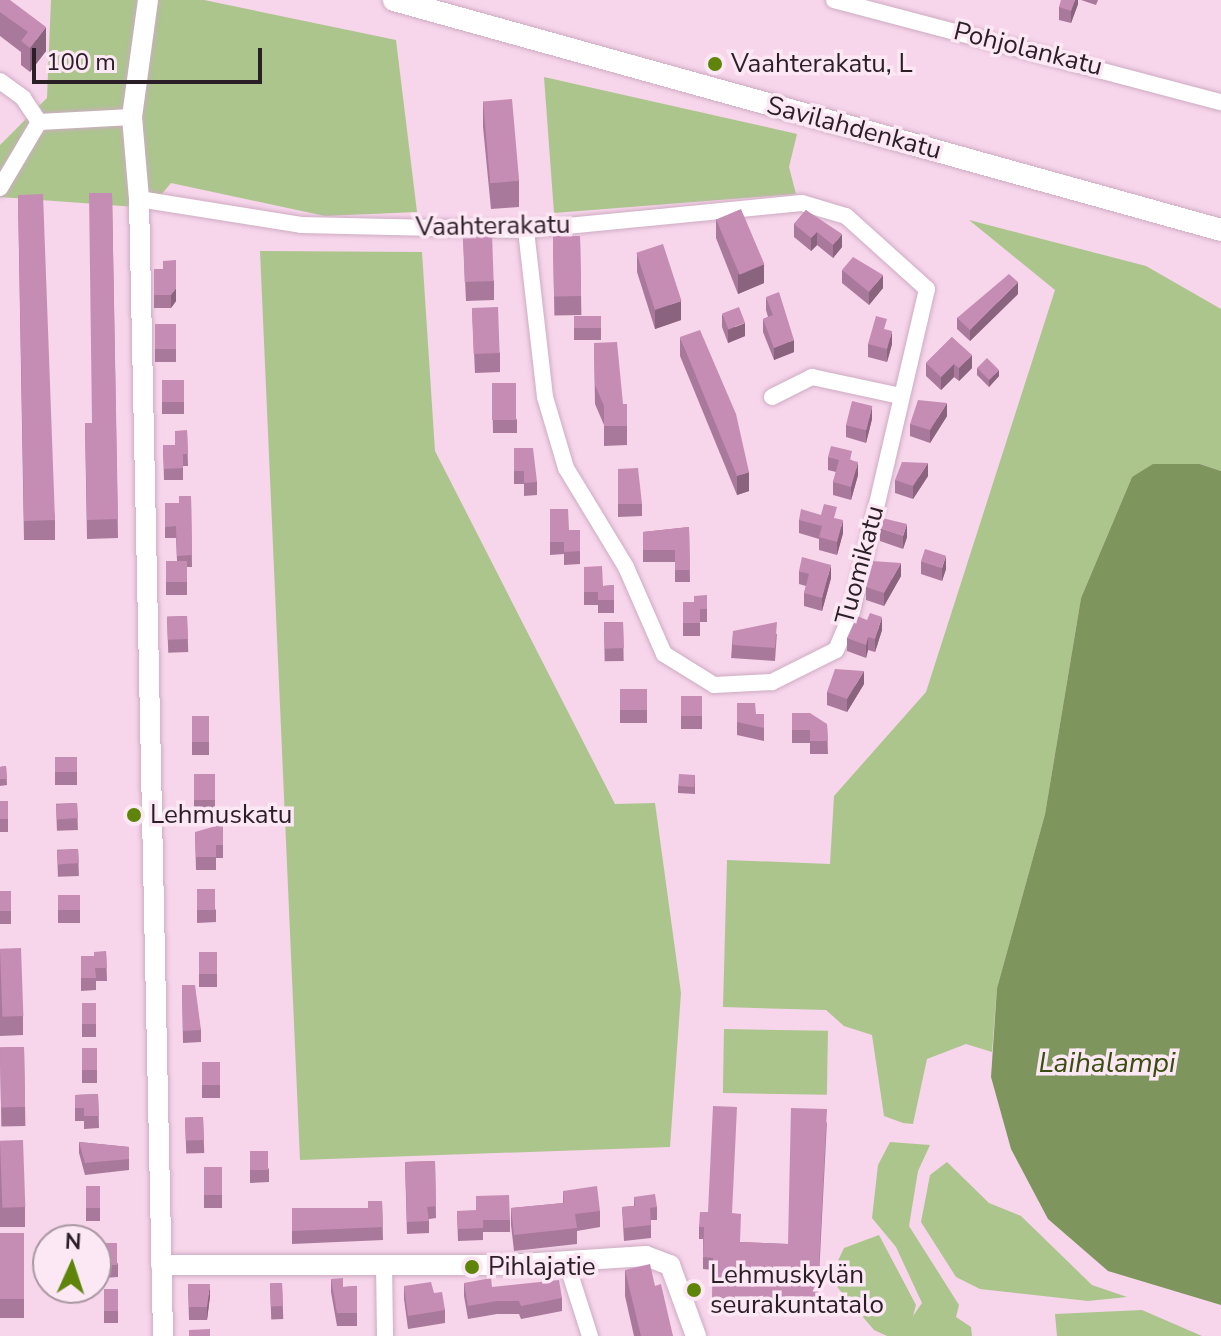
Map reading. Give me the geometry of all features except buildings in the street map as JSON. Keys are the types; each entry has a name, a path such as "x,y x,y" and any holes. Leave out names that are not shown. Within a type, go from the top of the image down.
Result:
{"main road":[{"name":"Savilahdenkatu","path":"394,0 1221,230"}],"street":[{"path":"148,0 132,117 139,199 163,1336"},
{"name":"Pohjolankatu","path":"834,0 1221,102"},
{"path":"0,81 23,98 39,122"},
{"path":"39,122 132,117"},
{"path":"0,188 39,122"},
{"name":"Vaahterakatu","path":"139,199 301,225 526,230 802,203 846,216"},
{"name":"Tuomikatu","path":"526,230 545,397 566,468 626,567 664,654 714,685 772,682 836,650 851,615 927,289 846,216"},
{"path":"772,397 812,377 901,396"},
{"path":"161,1265 566,1261 646,1256 670,1265 696,1336"},
{"path":"566,1261 590,1336"},
{"path":"384,1263 385,1336"}],"shaded area":[{"path":"51,0 204,0 396,40 417,212 325,216 171,183 150,208 0,197 0,145 47,98"},
{"path":"544,77 797,134 789,167 796,194 554,213"},
{"path":"969,220 1146,266 1221,309 1221,471 1200,464 1132,477 1081,598 1045,814 997,988 992,1052 966,1044 927,1059 913,1124 884,1116 872,1035 844,1026 826,1010 723,1007 727,860 830,864 834,796 926,692 1055,290"},
{"path":"260,251 422,252 435,451 615,804 655,803 681,993 670,1147 300,1160"},
{"path":"724,1029 828,1031 827,1095 723,1093"},
{"path":"890,1142 930,1145 918,1171 909,1226 959,1305 956,1317 971,1327 972,1336 887,1336 874,1330 838,1288 835,1267 844,1248 879,1235 916,1305 913,1316 922,1303 896,1247 872,1218 878,1165"},
{"path":"947,1162 989,1203 1021,1216 1092,1285 1127,1297 1088,1301 980,1289 956,1277 921,1222 930,1175"},
{"path":"1142,1310 1202,1336 1057,1336 1055,1314"}],"water":[{"name":"Laihalampi","path":"1153,464 1200,464 1221,471 1221,1305 1108,1271 1048,1219 1011,1149 991,1077 997,988 1045,814 1081,598 1132,477"}],"place":[{"name":"Vaahterakatu, L","path":"715,64"},
{"name":"Lehmuskatu","path":"134,815"},
{"name":"Pihlajatie","path":"472,1267"},
{"name":"Lehmuskylän seurakuntatalo","path":"694,1290"}]}
